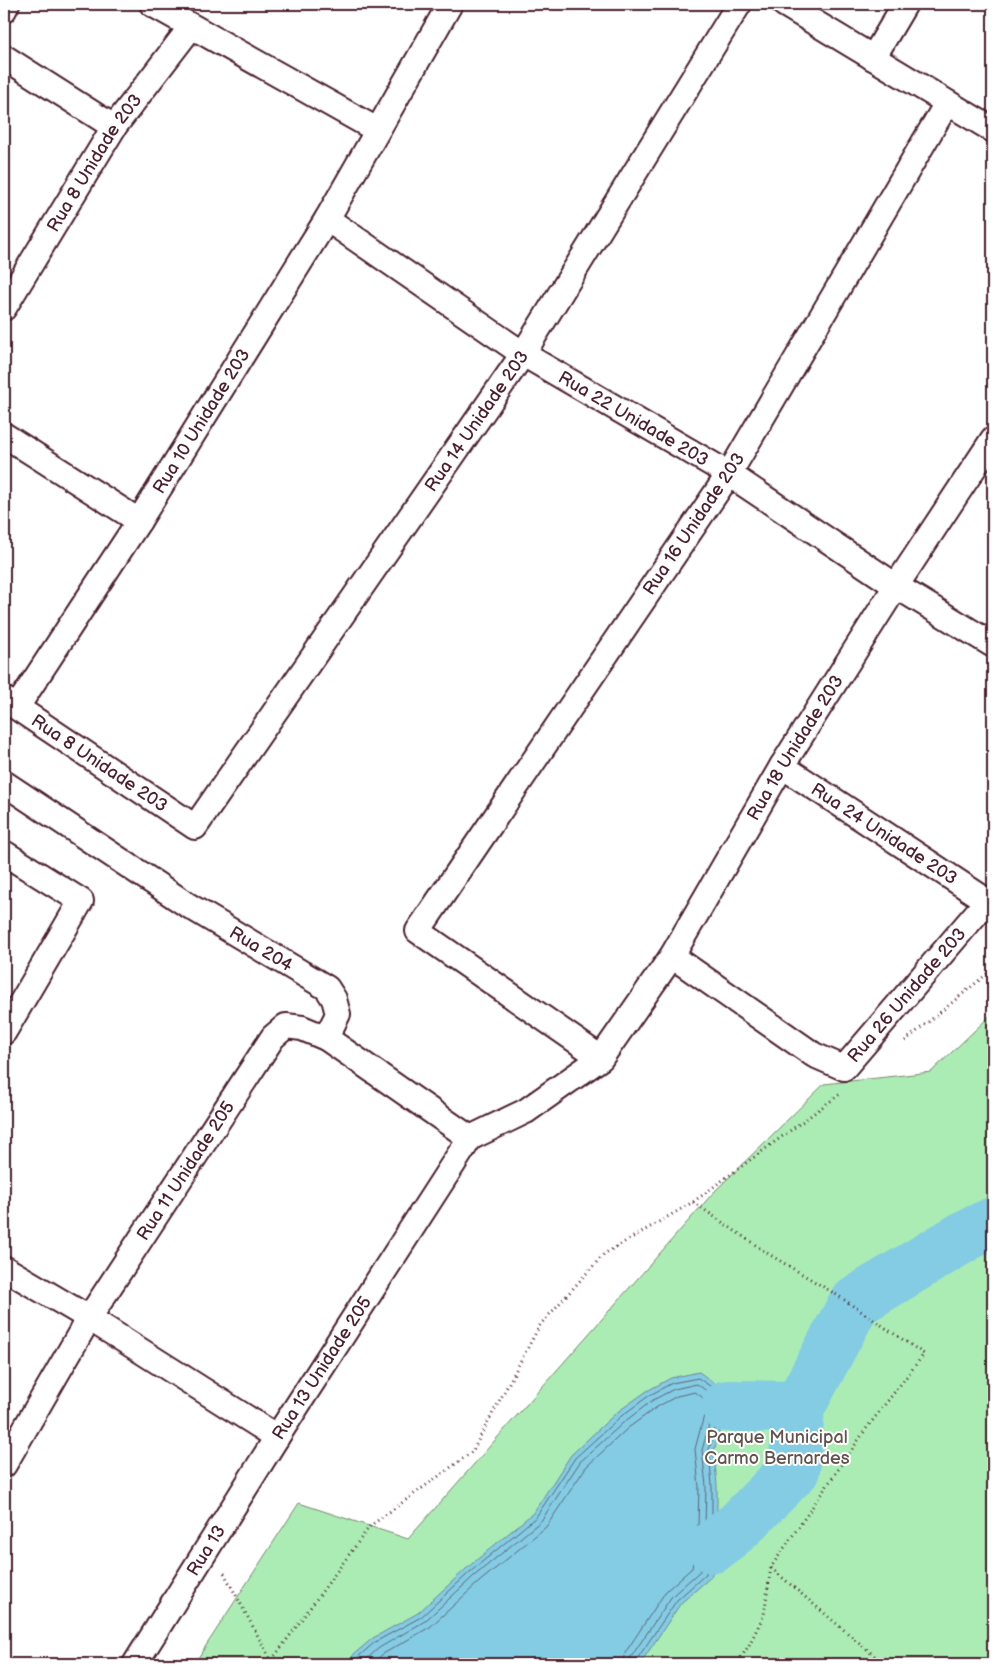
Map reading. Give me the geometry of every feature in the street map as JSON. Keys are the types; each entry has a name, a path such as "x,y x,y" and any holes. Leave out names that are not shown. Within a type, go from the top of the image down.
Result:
{"street":[{"path":"4,10 7,4"},
{"path":"152,4 377,130"},
{"name":"Rua 10 Unidade 203","path":"10,703 139,521 327,219 450,4"},
{"name":"Rua 14 Unidade 203","path":"195,827 523,354 739,4"},
{"path":"784,4 993,130"},
{"path":"872,58 905,4"},
{"name":"Rua 8 Unidade 203","path":"4,305 114,127 191,27"},
{"path":"4,57 114,127"},
{"name":"Rua 16 Unidade 203","path":"601,1058 418,931 729,474 947,103"},
{"name":"Rua 22 Unidade 203","path":"327,219 523,354 729,474 896,586 993,645"},
{"path":"4,435 139,521"},
{"name":"Rua 18 Unidade 203","path":"470,1138 526,1111 601,1058 672,956 782,766 896,586 993,439"},
{"name":"Rua 8 Unidade 203","path":"10,703 195,827"},
{"name":"Rua 24 Unidade 203","path":"782,766 987,901"},
{"name":"Rua 204","path":"4,783 186,904 327,988 334,999 338,1014 326,1038"},
{"path":"4,853 81,902 4,1032"},
{"name":"Rua 26 Unidade 203","path":"672,956 814,1055 844,1068 987,901"},
{"name":"Rua 11 Unidade 205","path":"4,1465 89,1318 272,1037 286,1026 302,1028 326,1038"},
{"path":"326,1038 470,1138"},
{"name":"Rua 13 Unidade 205","path":"89,1318 277,1437 470,1138"},
{"path":"4,1268 89,1318"},
{"name":"Rua 13","path":"135,1664 277,1437"}],"path":[{"path":"904,1042 993,969"},
{"path":"210,1545 271,1663 370,1526 472,1452 540,1324 604,1254 693,1202 845,1090"},
{"path":"693,1202 767,1253 888,1328 924,1354 866,1429 771,1567 764,1615 748,1647 736,1664"},
{"path":"771,1567 884,1664"}],"green space":[{"name":"Parque Municipal Carmo Bernardes","path":"993,1013 993,1664 194,1664 299,1503 408,1539 713,1193 824,1084 931,1072"}],"water":[{"path":"699,1372 717,1385 727,1406 714,1451 717,1486 717,1527 711,1561 712,1576 681,1603 640,1664 348,1664 354,1654 373,1638 418,1613 467,1568 533,1513 571,1455 616,1413 647,1391 671,1378"}],"waterway":[{"path":"713,1547 740,1525 794,1470 799,1407 855,1302 967,1235 993,1223"},
{"path":"832,1327 855,1302"},
{"path":"727,1406 799,1407"}]}
